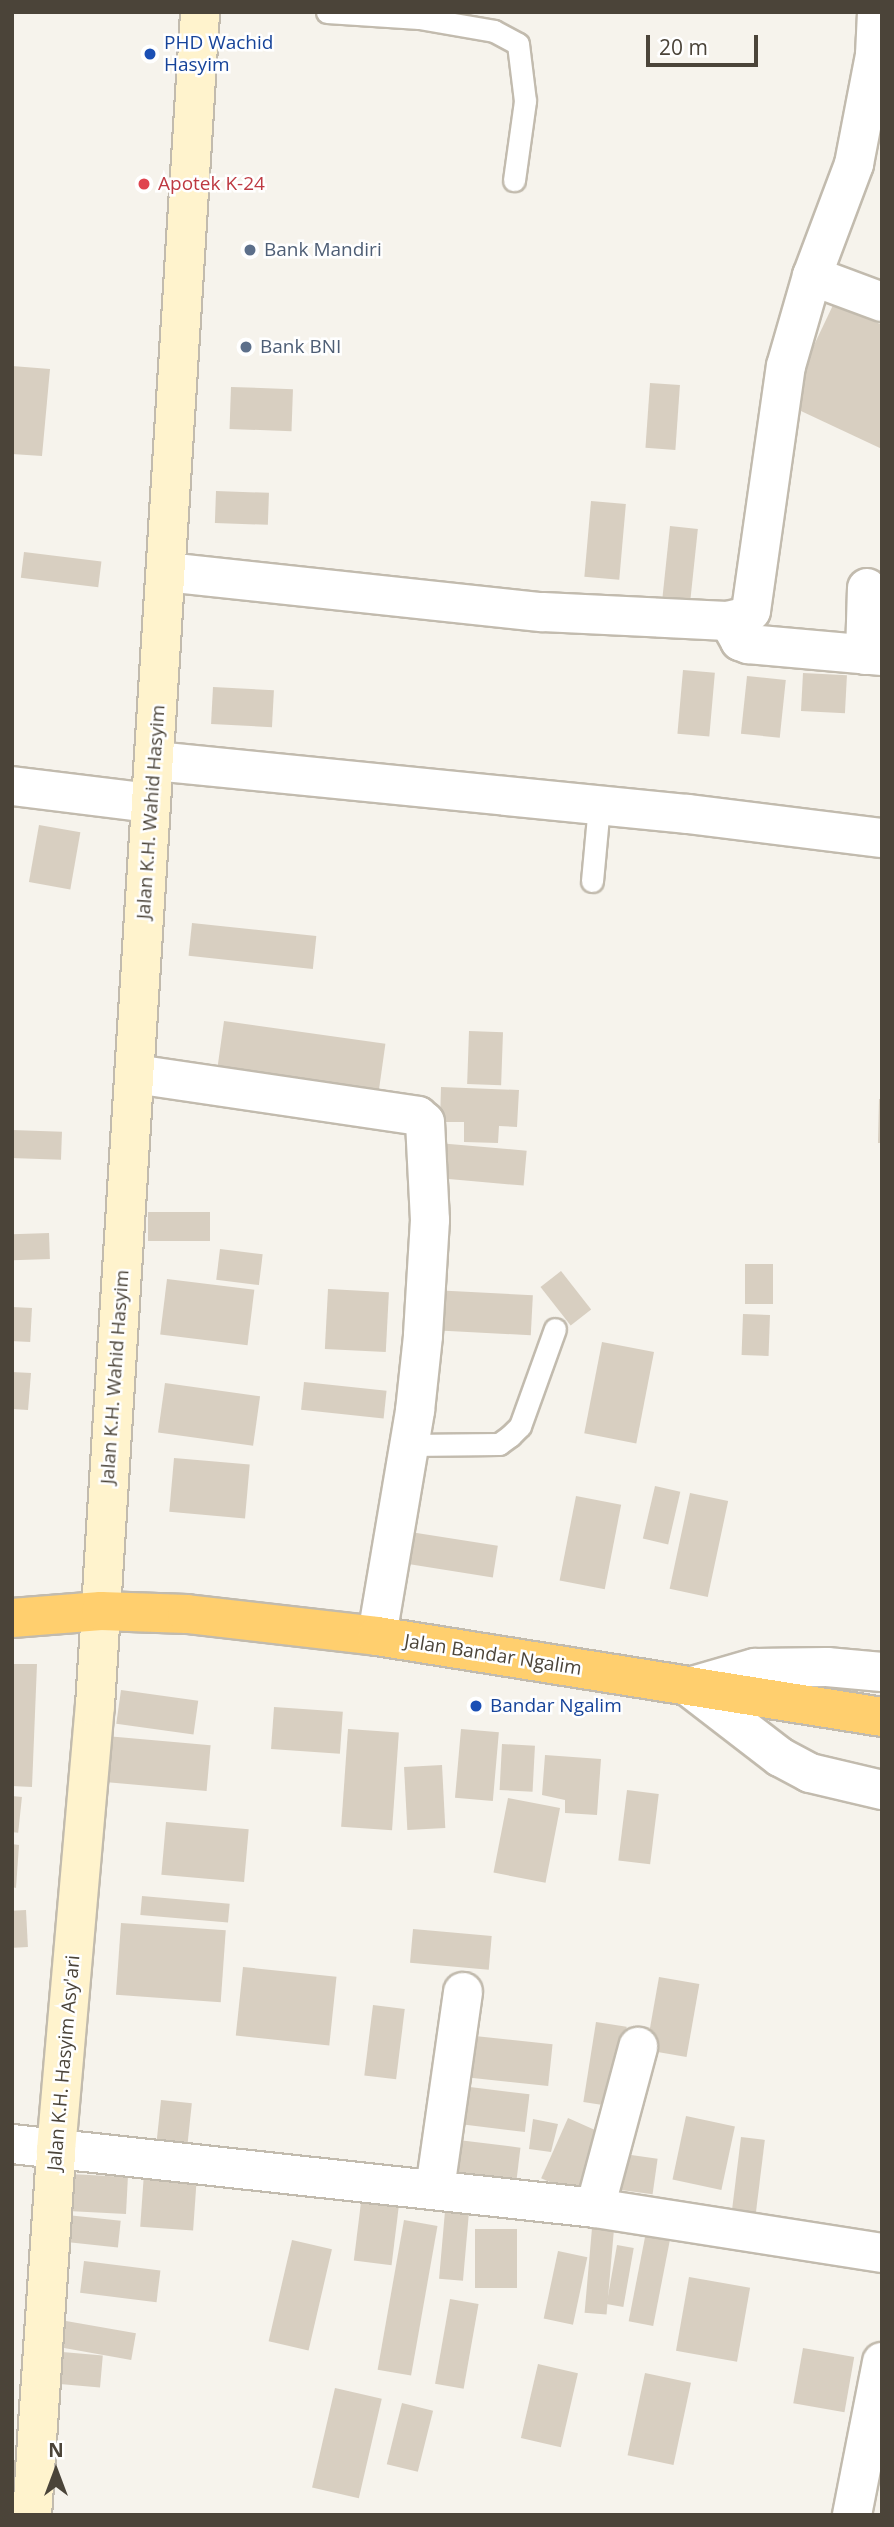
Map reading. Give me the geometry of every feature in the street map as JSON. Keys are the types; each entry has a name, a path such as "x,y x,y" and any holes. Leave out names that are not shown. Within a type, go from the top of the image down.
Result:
{"highway":[{"name":"Jalan Bandar Ngalim","path":"12,1618 102,1611 187,1614 377,1636 882,1717"}],"main road":[{"name":"Jalan K.H. Wahid Hasyim","path":"102,1611 200,12"},
{"name":"Jalan K.H. Hasyim Asy'ari","path":"32,2515 56,2150 102,1611"}],"street":[{"path":"166,572 543,612 729,621 751,611 786,366 812,276 853,164 875,55 877,12"},
{"path":"812,276 882,302"},
{"path":"729,621 740,641 748,644 873,655 867,588"},
{"path":"155,761 882,838"},
{"path":"12,786 151,803"},
{"path":"135,1074 418,1116 425,1122 430,1220 409,1445 377,1636"},
{"path":"690,1687 755,1668 827,1667 882,1672"},
{"path":"690,1687 780,1757 810,1773 882,1790"},
{"path":"435,2189 463,1992"},
{"path":"595,2208 638,2047"},
{"path":"12,2144 595,2208 882,2253"},
{"path":"852,2515 882,2362"}],"lane":[{"path":"327,12 432,20 494,31 518,44 525,101 514,180"},
{"path":"592,881 599,806"},
{"path":"409,1445 499,1444 510,1436 520,1426 555,1329"}],"building":[{"path":"834,303 882,325 882,449 786,404"},
{"path":"12,366 50,369 42,456 12,454"},
{"path":"650,383 680,385 675,450 645,448"},
{"path":"231,387 293,389 291,431 230,429"},
{"path":"216,491 269,493 268,525 215,523"},
{"path":"591,501 626,504 619,580 584,577"},
{"path":"670,526 698,529 690,602 662,599"},
{"path":"24,552 101,562 98,587 21,578"},
{"path":"683,670 715,673 709,737 677,734"},
{"path":"803,673 847,675 845,713 801,711"},
{"path":"747,676 786,680 780,738 741,734"},
{"path":"213,687 274,690 272,727 211,724"},
{"path":"39,825 80,832 70,889 29,882"},
{"path":"192,923 316,936 313,969 189,956"},
{"path":"224,1021 385,1044 378,1099 216,1076"},
{"path":"469,1031 503,1032 501,1085 467,1084"},
{"path":"441,1087 519,1090 517,1127 499,1126 498,1143 464,1142 464,1122 440,1122"},
{"path":"879,1099 882,1099 882,1143 878,1143"},
{"path":"12,1130 62,1132 61,1160 12,1158"},
{"path":"438,1143 527,1151 524,1186 435,1178"},
{"path":"148,1212 210,1212 210,1241 148,1241"},
{"path":"49,1233 50,1259 13,1260 12,1234"},
{"path":"220,1249 263,1254 259,1285 216,1280"},
{"path":"745,1264 773,1264 773,1304 745,1304"},
{"path":"561,1271 591,1310 571,1326 541,1287"},
{"path":"167,1279 254,1290 248,1345 160,1335"},
{"path":"328,1289 389,1292 386,1352 325,1349"},
{"path":"432,1290 533,1295 531,1335 430,1330"},
{"path":"12,1307 32,1308 30,1342 12,1341"},
{"path":"743,1314 770,1315 769,1356 742,1355"},
{"path":"602,1342 654,1352 636,1443 584,1433"},
{"path":"12,1372 31,1373 28,1410 12,1409"},
{"path":"304,1382 387,1391 384,1419 301,1410"},
{"path":"165,1383 260,1396 253,1446 158,1433"},
{"path":"174,1458 250,1465 245,1518 169,1512"},
{"path":"655,1486 680,1492 668,1544 643,1539"},
{"path":"690,1493 728,1501 708,1597 670,1589"},
{"path":"576,1496 621,1505 605,1589 560,1580"},
{"path":"404,1531 498,1546 493,1577 399,1563"},
{"path":"12,1664 37,1664 32,1787 12,1786"},
{"path":"121,1690 198,1701 194,1735 116,1724"},
{"path":"274,1707 343,1712 340,1754 271,1749"},
{"path":"348,1729 399,1733 392,1830 341,1827"},
{"path":"461,1729 499,1732 493,1801 455,1798"},
{"path":"106,1736 211,1745 207,1791 102,1782"},
{"path":"502,1744 535,1746 533,1792 500,1790"},
{"path":"545,1755 601,1759 597,1815 565,1813 565,1800 542,1795"},
{"path":"442,1765 445,1828 407,1830 404,1767"},
{"path":"627,1790 659,1794 650,1864 618,1860"},
{"path":"12,1796 22,1797 18,1833 12,1832"},
{"path":"508,1798 560,1808 546,1883 493,1873"},
{"path":"166,1822 249,1829 244,1882 161,1875"},
{"path":"12,1844 19,1845 16,1888 12,1887"},
{"path":"142,1896 230,1904 228,1923 140,1915"},
{"path":"26,1910 28,1947 14,1948 12,1911"},
{"path":"121,1923 226,1930 221,2002 116,1995"},
{"path":"413,1929 492,1936 489,1970 410,1963"},
{"path":"243,1967 336,1977 329,2045 236,2036"},
{"path":"659,1977 699,1984 687,2057 646,2050"},
{"path":"373,2005 405,2009 396,2079 364,2075"},
{"path":"596,2022 627,2027 614,2107 583,2102"},
{"path":"475,2036 553,2044 548,2086 471,2078"},
{"path":"462,2086 529,2094 525,2132 457,2124"},
{"path":"161,2100 192,2103 187,2147 156,2144"},
{"path":"686,2116 735,2126 721,2190 672,2180"},
{"path":"568,2118 609,2136 582,2197 541,2178"},
{"path":"533,2119 558,2124 551,2152 529,2149"},
{"path":"741,2137 765,2140 756,2212 732,2209"},
{"path":"450,2139 520,2148 515,2192 445,2184"},
{"path":"617,2153 658,2159 653,2194 612,2189"},
{"path":"144,2173 197,2177 193,2231 140,2227"},
{"path":"70,2174 128,2177 126,2214 68,2211"},
{"path":"362,2194 400,2199 392,2265 354,2261"},
{"path":"445,2211 469,2213 463,2281 439,2279"},
{"path":"67,2215 121,2221 118,2247 64,2242"},
{"path":"404,2220 437,2226 411,2376 378,2370"},
{"path":"592,2228 614,2230 607,2315 585,2313"},
{"path":"475,2229 517,2229 517,2288 475,2288"},
{"path":"646,2232 671,2237 653,2326 629,2321"},
{"path":"292,2240 332,2249 309,2351 269,2341"},
{"path":"617,2245 634,2248 623,2307 607,2304"},
{"path":"558,2251 587,2257 573,2325 544,2318"},
{"path":"84,2261 160,2270 157,2302 80,2293"},
{"path":"689,2277 750,2288 737,2362 676,2351"},
{"path":"450,2299 479,2304 464,2389 435,2384"},
{"path":"66,2321 136,2333 131,2360 61,2348"},
{"path":"803,2348 854,2357 844,2412 793,2403"},
{"path":"51,2351 103,2356 100,2387 48,2383"},
{"path":"538,2364 578,2373 561,2447 521,2438"},
{"path":"645,2373 691,2383 674,2465 628,2455"},
{"path":"335,2388 382,2399 359,2498 312,2487"},
{"path":"402,2403 433,2411 418,2472 387,2464"}],"place":[{"name":"PHD Wachid Hasyim","path":"150,54"},
{"name":"Apotek K-24","path":"144,184"},
{"name":"Bank Mandiri","path":"250,250"},
{"name":"Bank BNI","path":"246,347"},
{"name":"Bandar Ngalim","path":"476,1706"}]}
